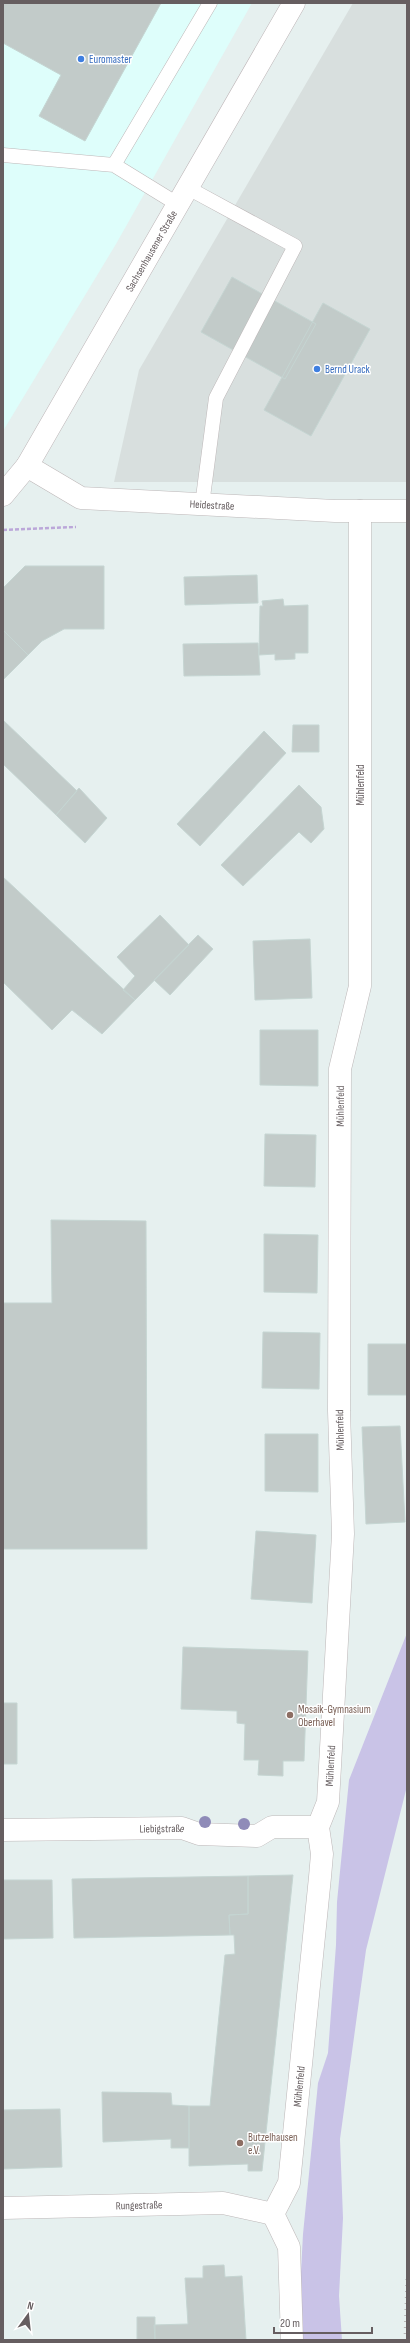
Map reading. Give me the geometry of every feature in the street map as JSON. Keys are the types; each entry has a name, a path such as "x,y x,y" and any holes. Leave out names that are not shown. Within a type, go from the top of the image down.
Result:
{"street":[{"name":"Sachsenhausener Straße","path":"3,495 27,466 294,3"},
{"name":"Heidestraße","path":"27,466 81,498 202,505 360,511 407,511"},
{"name":"Mühlenfeld","path":"274,2214 289,2183 322,1854 318,1827 328,1802 342,1534 339,1411 340,1069 360,986 360,511"},
{"name":"Liebigstraße","path":"3,1830 182,1828 199,1834 257,1836 272,1827 318,1827"},
{"name":"Rungestraße","path":"3,2208 224,2203 274,2214"},
{"path":"274,2214 289,2247 292,2340"}],"lane":[{"path":"114,165 210,3"},
{"path":"3,155 114,165 296,246 216,398 202,505"}],"shaded area":[{"path":"3,3 252,3 116,244 3,431"},
{"path":"353,3 407,3 407,482 114,482 139,370"},
{"path":"407,1633 407,1786 366,1950 340,2139 343,2218 339,2296 342,2340 302,2340 299,2310 303,2234 318,2083 328,2053 336,1945 337,1902 349,1780"}],"building":[{"name":"Euromaster","path":"3,3 161,3 85,141 39,116 61,75 3,43"},
{"path":"232,277 316,324 285,379 201,332"},
{"name":"Bernd Urack","path":"323,303 370,329 311,436 264,410"},
{"path":"25,566 104,566 104,629 64,629 42,641 28,655 3,630 3,588"},
{"path":"257,575 258,603 185,605 184,577"},
{"path":"283,599 284,606 308,605 308,653 295,653 295,659 275,660 275,654 259,655 260,606 263,606 262,601"},
{"path":"3,630 28,655 3,680"},
{"path":"258,643 260,675 184,676 183,644"},
{"path":"3,720 77,791 56,815 3,764"},
{"path":"293,725 319,725 319,752 292,752"},
{"path":"264,731 286,753 200,846 177,824"},
{"path":"299,785 321,807 324,829 311,843 299,832 243,886 221,865"},
{"path":"79,788 107,818 85,843 56,815"},
{"path":"3,877 135,1000 102,1034 72,1010 52,1030 3,982"},
{"path":"160,915 189,945 135,1000 123,990 135,976 117,957"},
{"path":"198,935 213,949 170,995 154,980"},
{"path":"310,939 312,998 255,1000 253,941"},
{"path":"260,1030 318,1030 318,1086 260,1085"},
{"path":"265,1134 316,1135 315,1187 264,1186"},
{"path":"51,1220 146,1221 147,1549 3,1549 3,1303 52,1303"},
{"path":"264,1234 318,1235 317,1293 264,1292"},
{"path":"263,1332 320,1333 319,1389 262,1388"},
{"path":"368,1344 407,1344 407,1395 368,1395"},
{"path":"400,1426 405,1522 366,1524 362,1427"},
{"path":"265,1434 318,1434 318,1492 265,1491"},
{"path":"256,1531 316,1535 312,1603 251,1599"},
{"path":"183,1647 308,1651 304,1761 283,1761 283,1776 258,1775 259,1760 244,1760 245,1724 237,1723 237,1711 181,1709"},
{"path":"3,1703 17,1703 17,1764 3,1764"},
{"path":"293,1875 262,2171 248,2171 248,2164 189,2166 189,2106 210,2106 225,1955 235,1954 234,1935 230,1935 229,1915 248,1914 248,1876"},
{"path":"248,1876 248,1914 229,1915 230,1935 74,1938 72,1879"},
{"path":"3,1880 52,1880 53,1938 3,1939"},
{"path":"102,2092 171,2093 172,2105 189,2106 189,2148 171,2148 171,2139 103,2142"},
{"path":"60,2109 62,2167 3,2169 3,2110"},
{"path":"224,2265 225,2277 242,2276 246,2340 155,2340 154,2325 188,2324 185,2278 203,2278 203,2266"},
{"path":"137,2317 155,2317 155,2340 137,2340"}],"railway":[{"path":"405,2340 407,2275"}],"place":[{"name":"Euromaster","path":"81,59"},
{"name":"Bernd Urack","path":"317,369"},
{"name":"Mosaik-Gymnasium Oberhavel","path":"290,1715"},
{"name":"Butzelhausen e.V.","path":"240,2143"}]}
